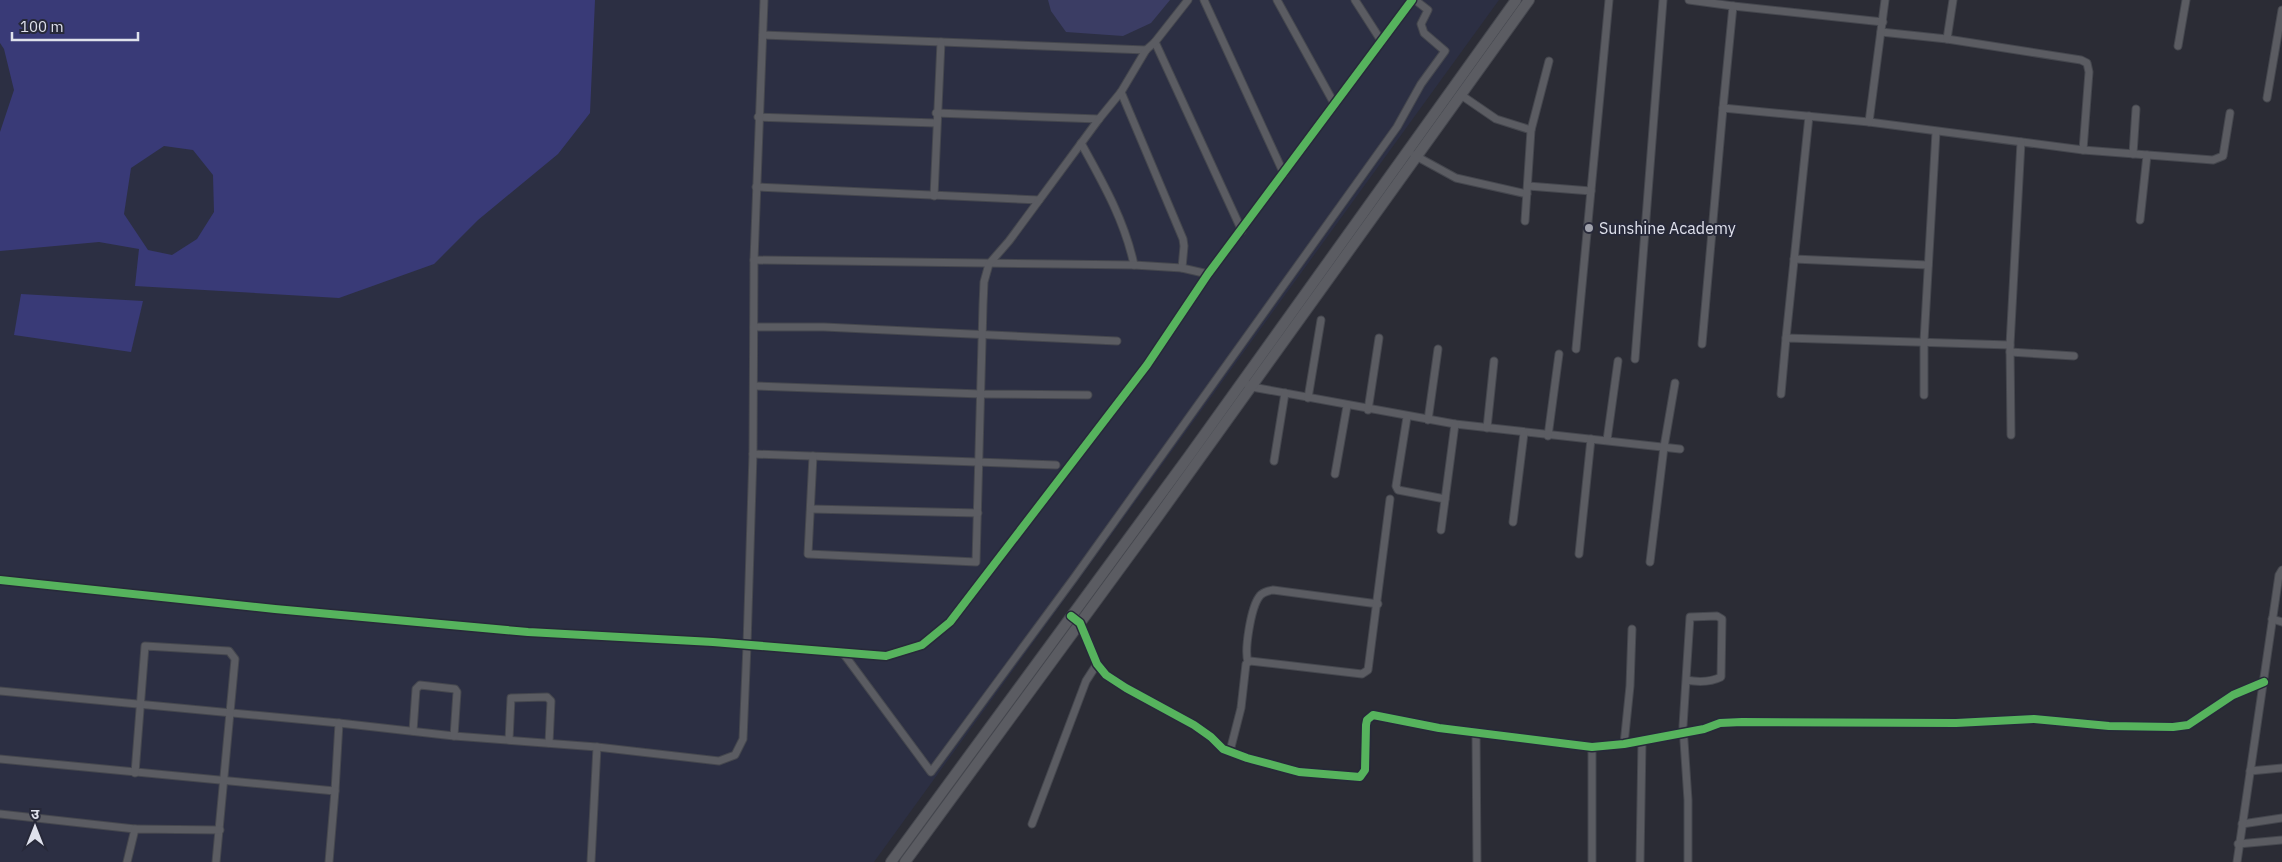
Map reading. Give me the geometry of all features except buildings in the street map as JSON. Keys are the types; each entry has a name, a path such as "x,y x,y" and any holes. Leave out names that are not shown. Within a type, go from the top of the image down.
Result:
{"street":[{"path":"0,691 719,761 735,755 743,739 747,645 753,454 754,260 764,0"},
{"path":"813,456 808,554 976,562 984,282 989,264 1121,92 1146,50 1155,42 1188,0"},
{"path":"1204,0 1284,174"},
{"path":"1278,0 1335,105"},
{"path":"1355,0 1382,42"},
{"path":"0,580 275,609 528,632 747,645 886,656 922,645 950,622 1147,365 1208,274 1413,0 1428,10 1421,24 1424,33 1445,51 1421,84 1397,127 1074,578 931,772 843,653"},
{"path":"905,862 1080,623 1412,154 1516,0"},
{"path":"1412,154 1461,95 1529,0"},
{"path":"1576,349 1609,0"},
{"path":"1635,360 1663,0"},
{"path":"1689,0 1883,22"},
{"path":"1869,122 1886,0"},
{"path":"1947,39 1953,0"},
{"path":"2178,46 2186,0"},
{"path":"1702,344 1733,6"},
{"path":"2267,98 2282,10"},
{"path":"1881,32 1947,39 2081,60 2087,63 2089,72 2083,150"},
{"path":"763,35 1146,50"},
{"path":"934,196 936,112 941,42"},
{"path":"1155,42 1242,231"},
{"path":"1525,221 1531,130 1549,61"},
{"path":"1121,92 1183,239 1182,268"},
{"path":"1461,95 1496,119 1531,130"},
{"path":"1723,108 1869,122 2083,150 2219,160 2224,153 2230,113"},
{"path":"2133,154 2136,109"},
{"path":"936,112 1099,119"},
{"path":"1781,394 1809,116"},
{"path":"758,117 936,123"},
{"path":"1924,395 1924,341 1936,132"},
{"path":"1081,142 1107,192 1130,244 1134,265"},
{"path":"2010,435 2010,349 2021,142"},
{"path":"1412,154 1456,178 1527,190 1591,191"},
{"path":"2140,220 2148,155"},
{"path":"756,186 1039,200"},
{"path":"1794,259 1928,265"},
{"path":"754,260 1134,265 1182,268 1208,274"},
{"path":"1308,398 1321,320"},
{"path":"754,328 824,327 1117,341"},
{"path":"1368,410 1379,338"},
{"path":"1786,338 1924,341 2074,356"},
{"path":"1428,420 1438,349"},
{"path":"1548,436 1559,354"},
{"path":"1487,428 1494,361"},
{"path":"1607,440 1618,361"},
{"path":"1650,562 1664,447 1675,383"},
{"path":"1248,384 1308,398 1407,417 1548,436 1607,440 1680,449"},
{"path":"891,862 1071,616 1248,384"},
{"path":"754,386 981,394 1088,395"},
{"path":"1274,462 1285,393"},
{"path":"1335,474 1347,406"},
{"path":"1407,417 1396,486 1398,490 1445,499"},
{"path":"1442,530 1455,424"},
{"path":"1513,522 1524,433"},
{"path":"1579,554 1591,439"},
{"path":"753,454 1056,465"},
{"path":"1248,662 1362,674 1368,670 1390,499"},
{"path":"811,509 978,513"},
{"path":"2237,862 2238,844 2272,620 2279,575 2282,570"},
{"path":"1230,751 1241,708 1242,687 1248,662 1245,653 1259,597 1265,592 1273,590 1378,604"},
{"path":"1071,616 1080,623 1097,664 1106,675 1194,725 1211,737 1223,749 1247,758 1299,772 1360,776 1365,770 1367,720 1373,715 1476,732 1592,747 1624,744 1720,724 1742,722 1956,724 2034,719 2109,726 2173,727 2188,725 2233,695 2264,682"},
{"path":"1686,680 1716,680 1721,677 1722,619 1717,616 1690,617 1686,680 1684,732 1688,800 1688,862"},
{"path":"2272,620 2282,622"},
{"path":"1624,744 1630,686 1632,629"},
{"path":"135,773 145,646 229,651 235,659 216,862"},
{"path":"1032,824 1086,681 1097,664"},
{"path":"413,731 416,689 420,685 425,685 455,689 457,692 454,736"},
{"path":"508,740 511,698 547,697 550,701 549,743"},
{"path":"329,862 339,723"},
{"path":"1476,732 1477,862"},
{"path":"1640,862 1642,741"},
{"path":"1592,747 1592,862"},
{"path":"591,862 597,748"},
{"path":"0,759 335,791"},
{"path":"2250,771 2282,768"},
{"path":"0,814 135,829 220,830"},
{"path":"2242,824 2282,818"},
{"path":"128,862 135,829"},
{"path":"2238,844 2282,840"}],"shaded area":[{"path":"0,0 1499,0 874,862 0,862"},
{"path":"0,0 595,0 590,113 558,154 478,220 434,264 339,298 135,286 139,249 99,242 0,251 0,132 14,90 4,49 0,43","holes":["164,146 193,150 213,175 214,212 197,239 172,255 148,250 124,214 131,168"]},
{"path":"1048,0 1170,0 1151,23 1123,36 1066,32 1051,11"},
{"path":"21,294 143,301 131,352 14,335"}],"cycle path":[{"path":"0,580 275,609 528,632 713,642 886,656 922,645 950,622 1147,365 1208,274 1412,0"},
{"path":"1071,616 1080,623 1097,664 1106,675 1194,725 1211,737 1223,749 1247,758 1299,772 1360,777 1365,770 1367,720 1373,715 1439,728 1592,747 1624,744 1704,729 1720,723 1742,722 1956,723 2034,719 2109,726 2173,727 2188,725 2233,695 2264,682"}],"place":[{"name":"Sunshine Academy","path":"1589,228"}]}
